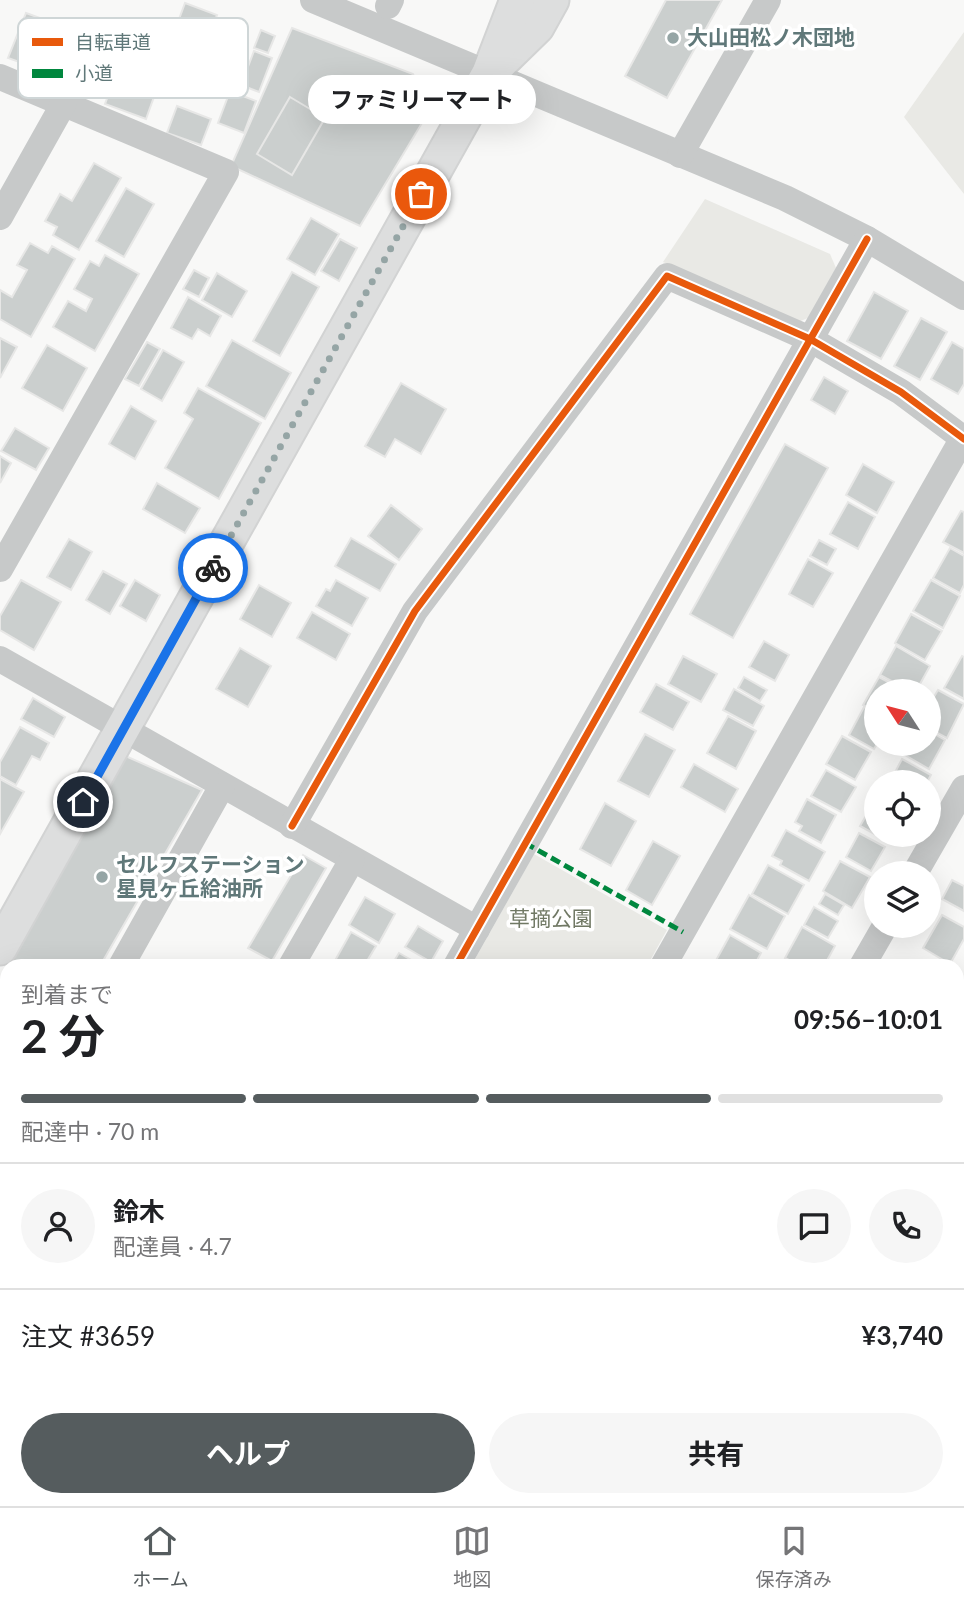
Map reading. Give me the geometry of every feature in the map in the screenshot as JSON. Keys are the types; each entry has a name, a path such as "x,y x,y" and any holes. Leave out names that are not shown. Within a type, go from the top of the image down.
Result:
{"main road":[{"path":"0,948 489,73 517,0"},
{"path":"489,73 537,27 551,0"}],"street":[{"path":"313,0 785,198 867,239 964,298"},
{"path":"680,155 768,0"},
{"path":"0,77 18,84"},
{"path":"0,569 226,172 52,98"},
{"path":"0,217 64,103"},
{"path":"460,959 867,239"},
{"path":"292,826 415,611 667,276 810,339 901,392 964,438 667,959"},
{"path":"0,659 477,929"},
{"path":"125,959 222,786"},
{"path":"922,861 964,788"},
{"path":"295,959 352,860"},
{"path":"866,959 878,938"}],"green space":[{"path":"964,32 964,194 904,117"},
{"path":"705,199 830,254 836,268 808,318 798,322 663,262"},
{"name":"草摘公園","path":"534,854 667,930 651,959 475,959"}],"building":[{"name":"大山田松ノ木団地","path":"666,0 722,0 667,98 625,76"},
{"path":"185,3 217,15 216,18 179,18"},
{"path":"26,13 40,18 24,18"},
{"path":"292,28 413,74 428,113 360,226 231,166"},
{"path":"261,30 275,36 268,53 254,48"},
{"path":"18,33 18,62 8,58"},
{"path":"254,51 272,58 259,92 248,88 248,67"},
{"path":"290,97 325,118 292,175 257,154"},
{"path":"107,98 154,98 146,119 105,104"},
{"path":"227,98 248,98 256,101 244,133 218,123"},
{"path":"177,106 211,119 201,145 167,133"},
{"path":"94,163 121,178 79,250 53,235 57,227 45,221 60,194 72,201"},
{"path":"126,188 154,204 124,257 96,241"},
{"path":"311,218 339,234 315,275 287,259"},
{"path":"340,239 357,248 339,281 321,271"},
{"path":"30,243 48,253 52,246 75,259 31,337 0,319 0,290 12,297 27,270 17,265"},
{"path":"105,255 139,274 95,351 53,327 68,301 86,311 92,299 74,289 90,261 99,266"},
{"path":"194,270 209,278 199,297 183,289"},
{"path":"292,272 319,287 280,356 253,341"},
{"path":"217,273 247,291 232,317 202,300"},
{"path":"874,292 908,311 881,359 847,341"},
{"path":"188,297 221,316 210,336 198,329 192,339 171,328"},
{"path":"921,318 947,332 920,380 894,366"},
{"path":"0,338 17,347 0,378"},
{"path":"232,340 291,373 265,419 206,386"},
{"path":"147,342 160,349 139,386 125,379"},
{"path":"952,342 964,349 964,384 958,394 931,379"},
{"path":"47,345 87,368 63,411 22,388"},
{"path":"163,350 184,362 162,401 141,389"},
{"path":"824,377 848,391 835,414 811,400"},
{"path":"401,383 446,409 421,454 395,439 385,457 365,446"},
{"path":"198,388 261,423 219,499 165,468 193,419 184,413"},
{"path":"131,406 156,421 135,459 109,444"},
{"path":"15,428 49,448 36,470 1,451"},
{"path":"785,444 828,468 733,638 690,614"},
{"path":"0,456 11,463 0,483"},
{"path":"863,464 894,482 877,513 846,495"},
{"path":"157,483 200,508 185,533 143,509"},
{"path":"848,502 875,517 858,549 830,534"},
{"path":"391,505 422,529 399,560 368,536"},
{"path":"961,511 964,512 964,553 943,542"},
{"path":"351,538 396,564 380,591 335,566"},
{"path":"69,539 92,552 71,590 47,577"},
{"path":"819,540 836,549 827,565 810,556"},
{"path":"950,548 964,556 964,585 960,593 933,578"},
{"path":"808,559 833,573 813,607 789,594"},
{"path":"103,571 127,584 110,614 86,600"},
{"path":"21,580 61,602 34,650 0,630 0,616"},
{"path":"135,580 160,595 146,621 120,606"},
{"path":"336,580 368,598 352,626 316,606 326,589 330,591"},
{"path":"931,580 960,596 943,628 913,611"},
{"path":"259,585 291,603 272,637 240,619"},
{"path":"312,612 350,634 336,660 297,638"},
{"path":"911,614 942,631 925,660 895,643"},
{"path":"764,641 789,655 775,681 749,667"},
{"path":"896,646 930,666 923,679 888,679 880,675"},
{"path":"240,648 271,666 248,707 216,689"},
{"path":"683,656 717,674 701,702 668,684"},
{"path":"962,656 964,657 964,699 944,688"},
{"path":"744,677 767,690 760,701 738,688"},
{"path":"656,684 689,702 673,730 640,712"},
{"path":"734,689 764,706 753,726 723,710"},
{"path":"942,692 964,704 947,738 942,735"},
{"path":"33,698 65,717 54,737 21,719"},
{"path":"864,707 864,743 849,735"},
{"path":"728,716 756,731 736,769 707,753"},
{"path":"20,727 49,743 40,760 32,756 16,785 0,776 0,762"},
{"path":"645,734 675,750 649,797 618,781"},
{"path":"842,736 864,748 864,756 869,756 855,780 826,764"},
{"name":"セルフステーション 星見ヶ丘給油所","path":"121,754 202,790 104,959 6,959"},
{"path":"906,756 936,756 929,769"},
{"path":"902,759 922,770 896,770"},
{"path":"694,764 738,789 725,812 681,787"},
{"path":"826,770 856,787 841,812 811,796"},
{"path":"0,779 24,792 0,834"},
{"path":"807,799 836,815 821,843 799,831 802,826 795,822"},
{"path":"605,803 636,821 611,866 580,849"},
{"path":"786,830 825,852 809,881 780,865 782,861 772,856"},
{"path":"859,833 864,836 864,847 885,847 877,861 864,861 864,867 846,857"},
{"path":"653,841 680,856 652,905 626,890"},
{"path":"303,855 326,868 273,959 248,948"},
{"path":"840,861 864,874 864,887 852,908 823,891"},
{"path":"768,865 804,885 788,914 752,894"},
{"path":"952,880 964,886 964,911 942,899"},
{"path":"825,894 844,905 838,915 819,904"},
{"path":"749,895 785,916 767,949 730,929"},
{"path":"365,897 395,914 379,943 349,925"},
{"path":"814,907 838,921 828,938 804,925"},
{"path":"942,915 964,927 964,939 953,959 942,959 923,948 929,938 941,938"},
{"path":"418,926 443,941 433,959 426,959 405,947"},
{"path":"802,927 835,946 828,959 785,958"},
{"path":"351,932 376,946 368,959 336,959"},
{"path":"730,935 761,953 758,959 717,959"},
{"path":"399,953 410,959 395,959"}],"marked path":[{"path":"525,843 683,932"}],"cycle path":[{"path":"460,959 867,239"},
{"path":"292,826 415,611 667,276 810,339 901,392 964,439"}],"way so far":[{"path":"213,568 421,194"}],"place":[{"name":"大山田松ノ木団地","path":"673,38"},
{"name":"ファミリーマート","path":"421,194"},
{"name":"セルフステーション 星見ヶ丘給油所","path":"102,877"}],"route":[{"path":"83,802 213,568"}]}
